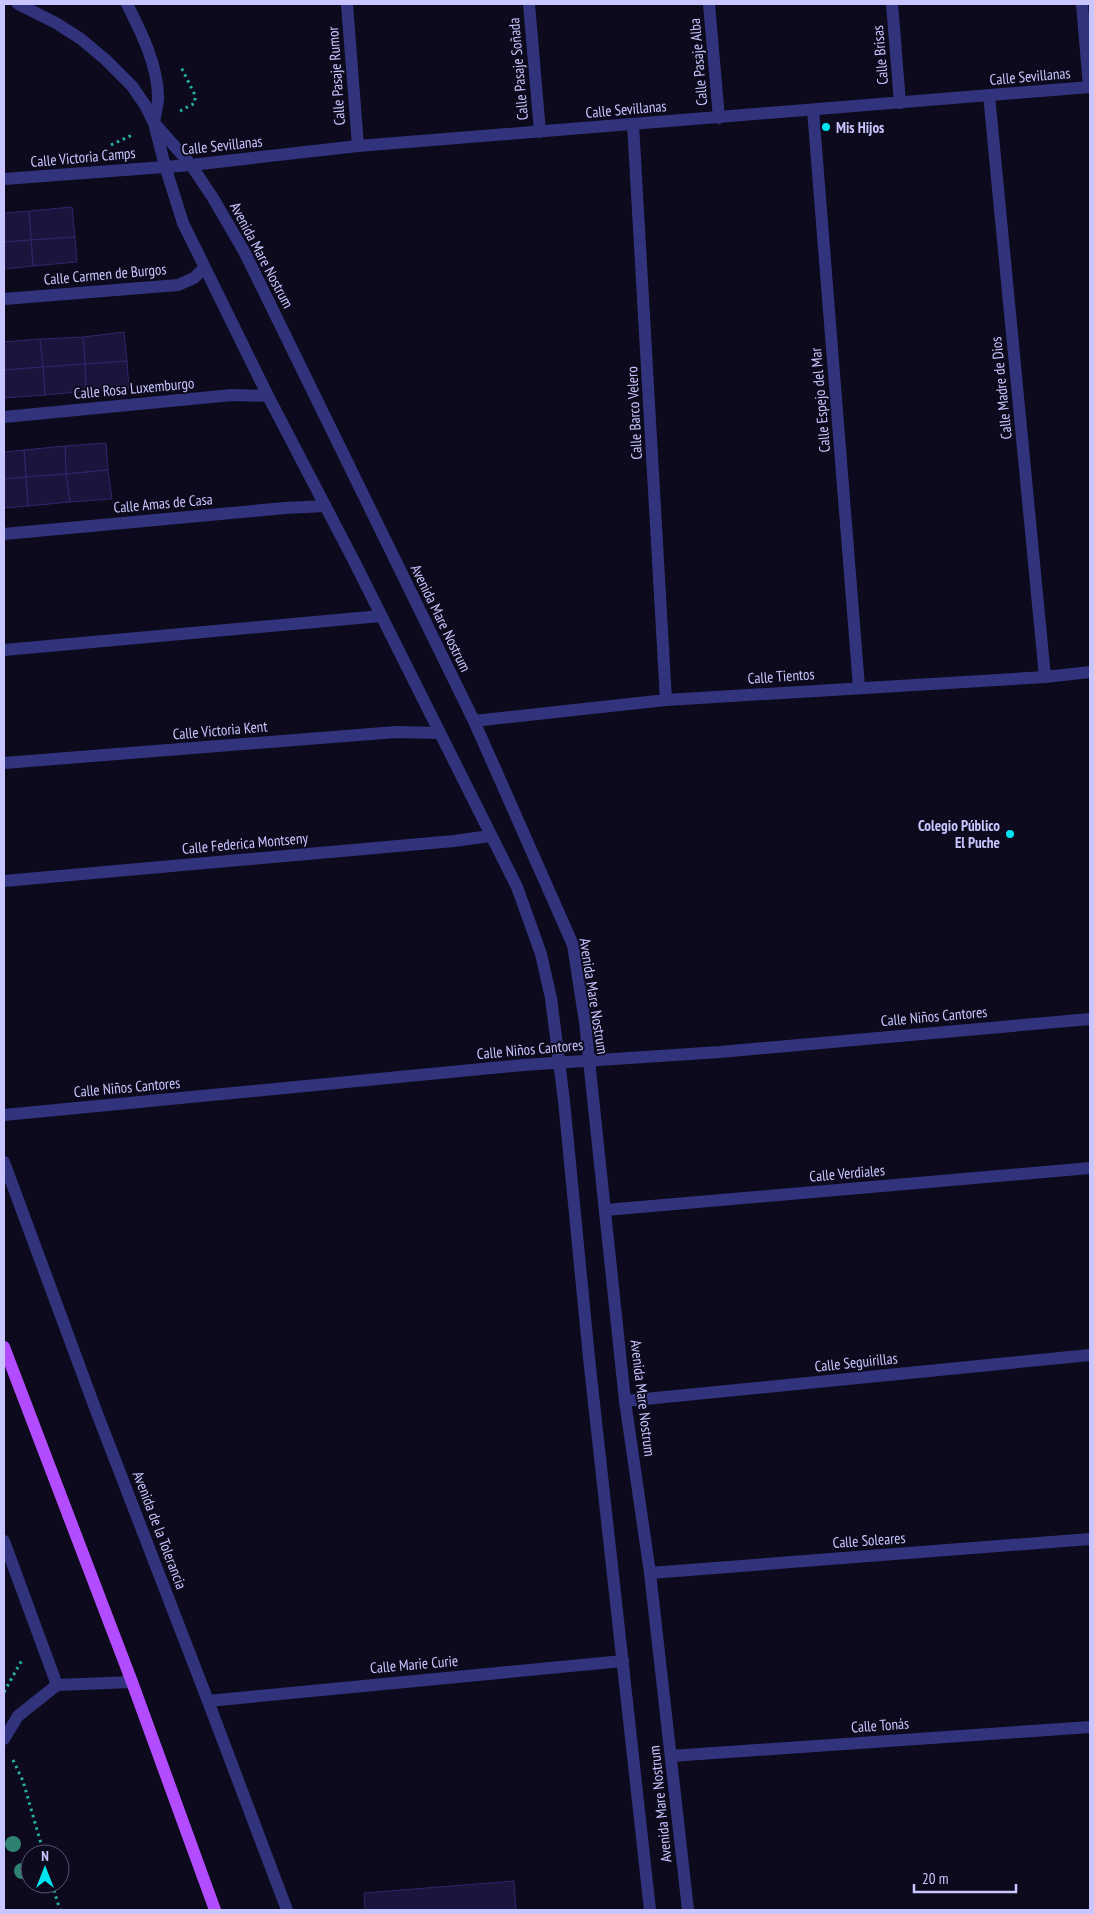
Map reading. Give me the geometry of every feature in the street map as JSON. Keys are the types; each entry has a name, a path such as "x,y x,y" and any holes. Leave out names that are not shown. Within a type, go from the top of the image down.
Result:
{"main road":[{"path":"4,1347 132,1682 215,1910"}],"street":[{"name":"Avenida Mare Nostrum","path":"18,4 56,23 81,39 132,86 145,105 154,123 183,223 268,396 517,887 541,954 551,998 559,1062 589,1358 650,1910"},
{"path":"127,4 144,39 154,72 158,99 154,123"},
{"name":"Calle Pasaje Rumor","path":"347,4 358,146"},
{"name":"Calle Pasaje Soñada","path":"529,4 540,132"},
{"name":"Calle Pasaje Alba","path":"709,4 719,118"},
{"name":"Calle Brisas","path":"892,4 900,103"},
{"path":"1082,4 1090,87"},
{"name":"Calle Sevillanas","path":"165,166 191,165 358,146 1090,87"},
{"name":"Calle Madre de Dios","path":"989,95 1046,677"},
{"name":"Calle Espejo del Mar","path":"814,110 859,688"},
{"name":"Avenida Mare Nostrum","path":"154,123 191,165 213,198 244,253 474,721 573,945 585,1022 625,1400 650,1573 688,1910"},
{"name":"Calle Barco Velero","path":"633,124 666,700"},
{"name":"Calle Victoria Camps","path":"4,179 165,166"},
{"name":"Calle Carmen de Burgos","path":"4,299 178,285 194,278 204,268"},
{"name":"Calle Rosa Luxemburgo","path":"4,417 232,395 268,396"},
{"name":"Calle Amas de Casa","path":"4,534 325,506"},
{"path":"4,650 381,616"},
{"name":"Calle Tientos","path":"474,721 666,700 1046,677 1090,672"},
{"name":"Calle Victoria Kent","path":"4,763 396,732 439,733"},
{"name":"Calle Federica Montseny","path":"4,881 454,841 490,836"},
{"name":"Calle Niños Cantores","path":"4,1115 559,1062 720,1052 1090,1019"},
{"name":"Avenida de la Tolerancia","path":"4,1162 95,1408 287,1910"},
{"name":"Calle Verdiales","path":"606,1210 1090,1168"},
{"name":"Calle Seguirillas","path":"625,1400 1090,1356"},
{"name":"Calle Soleares","path":"650,1573 1090,1539"},
{"path":"4,1541 57,1685"},
{"name":"Calle Marie Curie","path":"208,1700 623,1661"},
{"path":"4,1739 18,1716 57,1685 132,1682"},
{"name":"Calle Tonás","path":"672,1756 1090,1727"}],"path":[{"path":"14,1760 23,1781 41,1844"},
{"path":"55,1894 60,1910"}],"building":[{"path":"72,207 75,237 31,240 29,211"},
{"path":"29,211 31,240 4,242 4,213"},
{"path":"75,237 77,262 33,266 31,240"},
{"path":"31,240 33,266 4,269 4,242"},
{"path":"124,332 127,361 85,364 83,337"},
{"path":"83,337 85,364 43,367 40,339"},
{"path":"40,339 43,367 4,370 4,342"},
{"path":"127,361 129,389 86,391 85,364"},
{"path":"85,364 86,391 45,395 43,367"},
{"path":"43,367 45,395 4,398 4,370"},
{"path":"106,443 108,470 66,474 65,446"},
{"path":"65,446 66,474 26,477 24,450"},
{"path":"24,450 26,477 4,479 4,452"},
{"path":"108,470 112,499 70,502 66,474"},
{"path":"66,474 70,502 28,506 26,477"},
{"path":"26,477 28,506 4,508 4,479"},
{"path":"514,1881 516,1910 365,1910 364,1893"}],"place":[{"name":"Mis Hijos","path":"826,127"},
{"name":"Colegio Público El Puche","path":"1010,834"}]}
